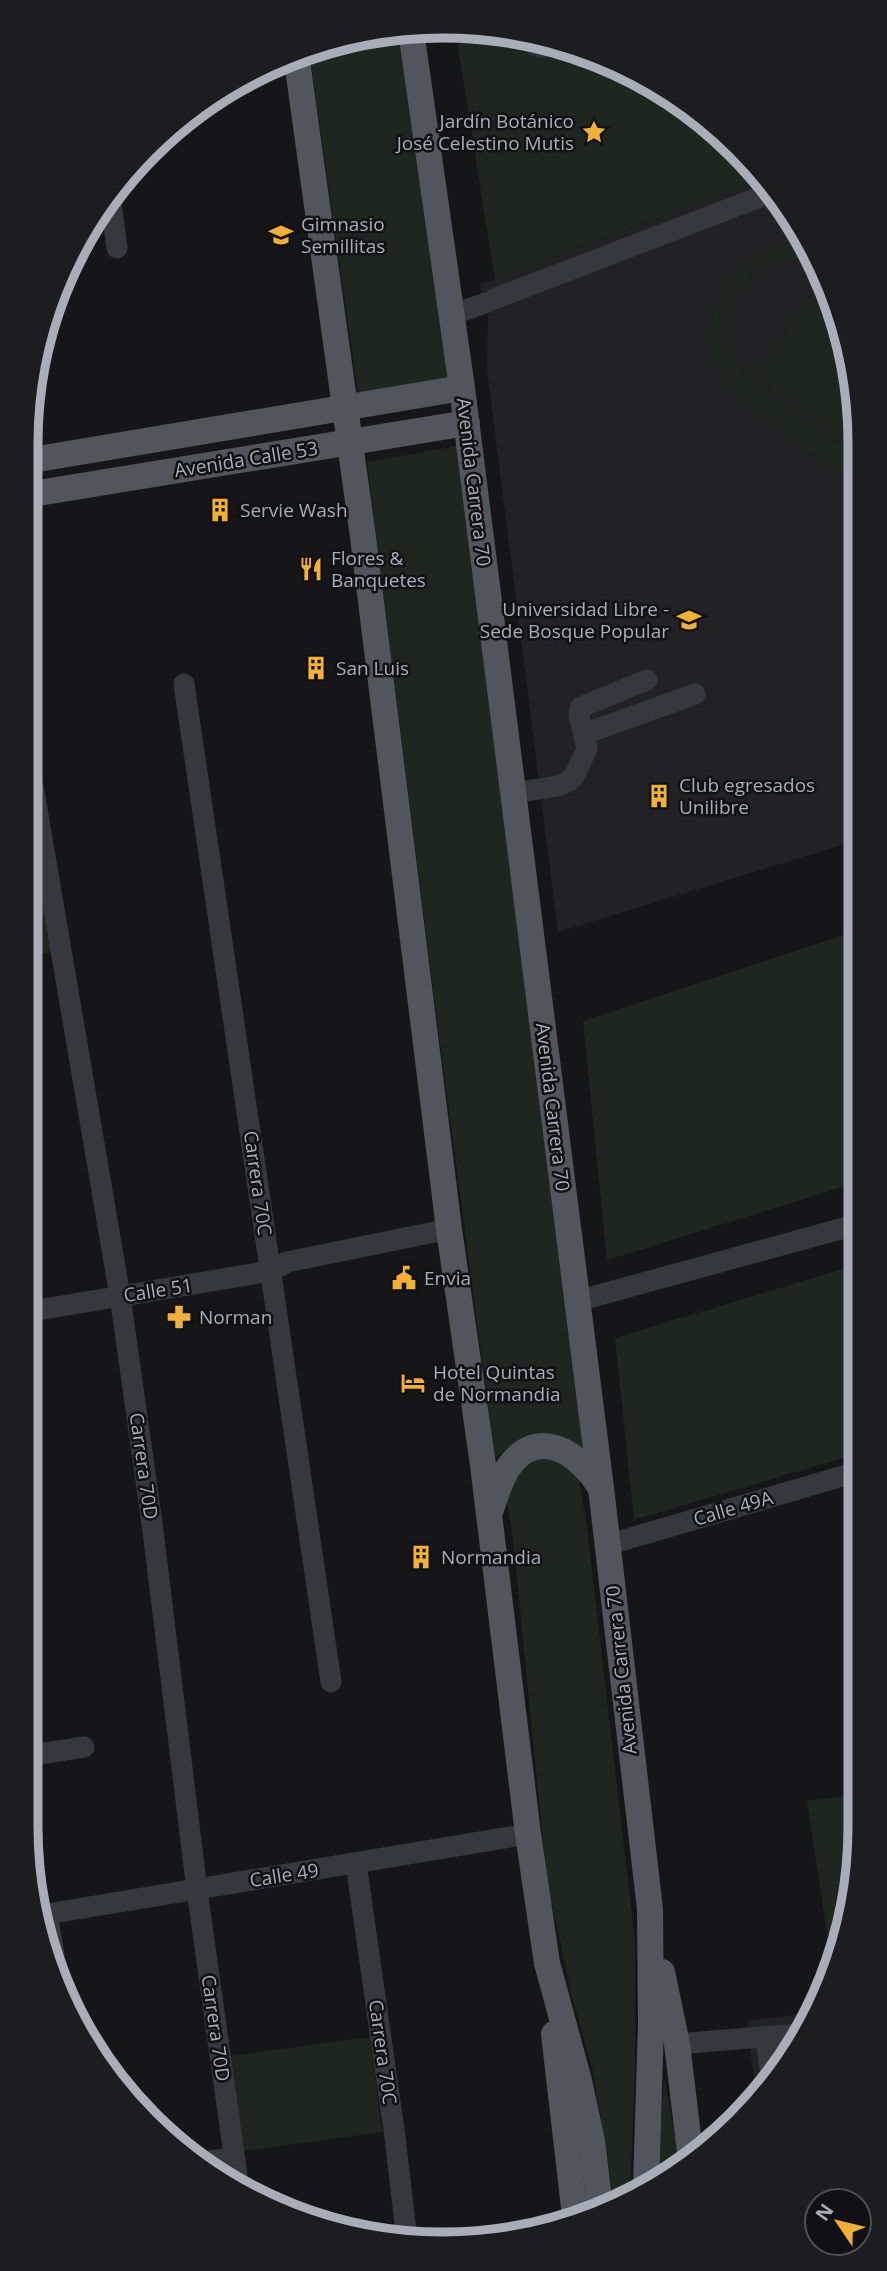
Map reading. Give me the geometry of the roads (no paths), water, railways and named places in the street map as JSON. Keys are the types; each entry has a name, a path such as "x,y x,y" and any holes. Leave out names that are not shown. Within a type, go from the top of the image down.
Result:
{"main road":[{"name":"Avenida Carrera 70","path":"412,40 467,423 601,1489 650,1909 651,2024 646,2178"},
{"path":"298,66 389,731 449,1229 547,1963 574,2211"},
{"name":"Avenida Calle 53","path":"38,459 462,388"},
{"name":"Avenida Calle 53","path":"38,493 467,423"},
{"path":"489,1515 508,1468 524,1452 538,1447 556,1447 577,1458 590,1471 601,1489"},
{"path":"650,1909 677,2043 690,2149"},
{"path":"547,1963 582,2093 592,2141 599,2201"}],"street":[{"path":"452,315 763,195"},
{"path":"112,211 117,248"},
{"path":"513,793 558,786 569,781 586,753 579,715 581,707 647,680"},
{"name":"Carrera 70C","path":"184,684 276,1264 331,1682"},
{"path":"584,734 695,694"},
{"name":"Carrera 70D","path":"38,815 119,1290 237,2176"},
{"path":"577,1301 848,1227"},
{"name":"Calle 51","path":"38,1298 119,1290 276,1264 449,1229"},
{"name":"Calle 51","path":"38,1309 119,1290"},
{"name":"Calle 49A","path":"607,1545 848,1475"},
{"path":"38,1754 84,1747"},
{"name":"Calle 49","path":"48,1914 528,1834"},
{"name":"Carrera 70C","path":"356,1863 406,2231"},
{"path":"677,2043 791,2035"},
{"path":"766,2038 770,2067"},
{"path":"213,2161 235,2158"}],"place":[{"name":"Jardín Botánico José Celestino Mutis","path":"594,132"},
{"name":"Gimnasio Semillitas","path":"281,235"},
{"name":"Servie Wash","path":"220,510"},
{"name":"Flores & Banquetes","path":"311,569"},
{"name":"Universidad Libre - Sede Bosque Popular","path":"689,620"},
{"name":"San Luis","path":"316,668"},
{"name":"Club egresados Unilibre","path":"659,796"},
{"name":"Envia","path":"404,1278"},
{"name":"Norman","path":"179,1317"},
{"name":"Hotel Quintas de Normandia","path":"413,1383"},
{"name":"Normandia","path":"421,1557"}]}
